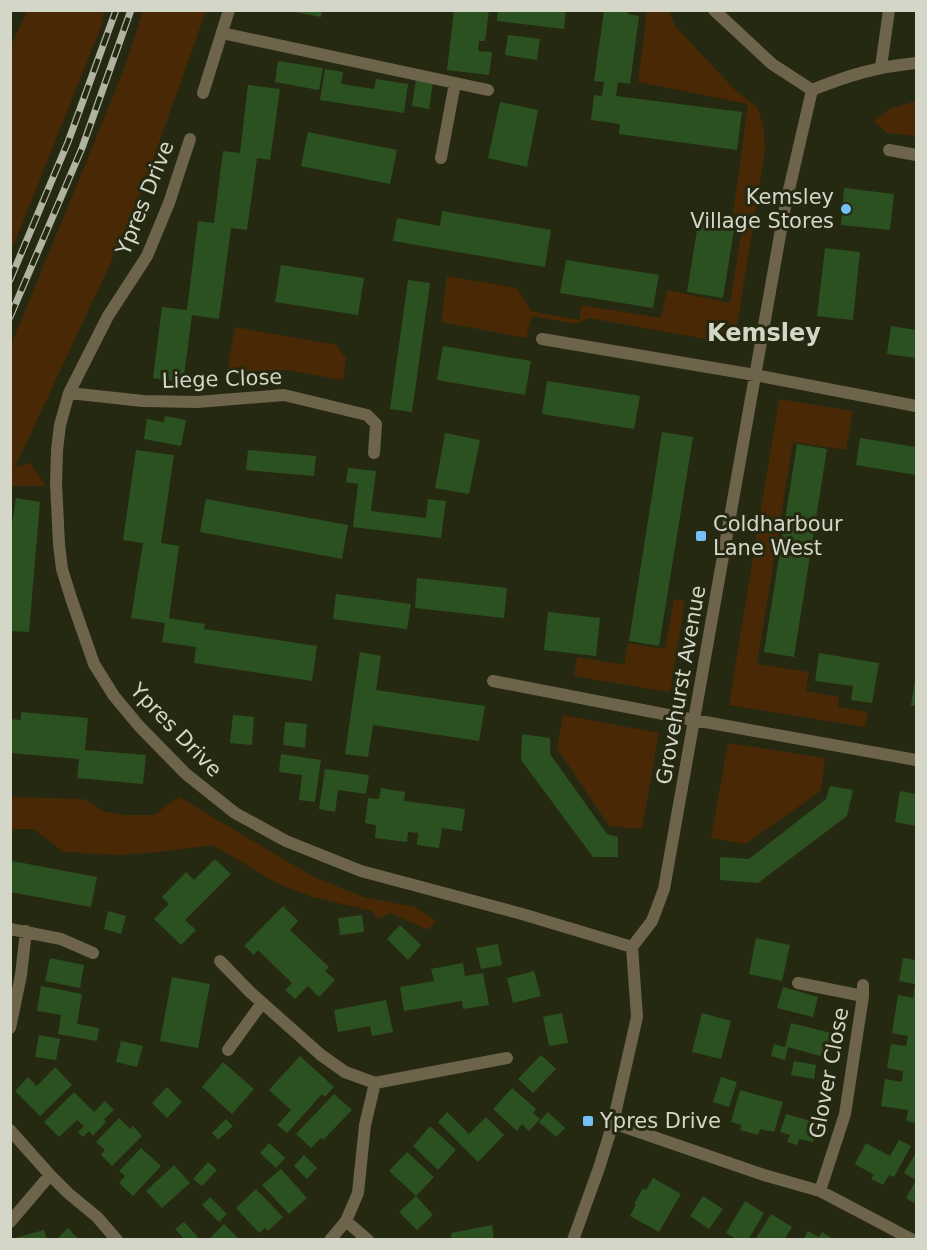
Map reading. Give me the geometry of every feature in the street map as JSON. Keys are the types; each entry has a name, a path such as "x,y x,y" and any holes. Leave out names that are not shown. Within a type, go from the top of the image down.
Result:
{"street":[{"path":"203,93 230,10"},
{"path":"714,10 772,64 812,90 847,76 881,67 916,63"},
{"path":"881,67 889,10"},
{"path":"222,33 488,90"},
{"path":"441,158 455,83"},
{"name":"Grovehurst Avenue","path":"632,947 652,921 664,889 785,207 812,90"},
{"name":"Ypres Drive","path":"190,138 169,203 147,256 108,316 69,393 60,425 56,483 58,538 62,568 94,664 114,696 139,726 186,774 235,813 286,841 361,871 522,914 632,947"},
{"path":"889,150 916,155"},
{"path":"542,339 755,375 916,406"},
{"name":"Liege Close","path":"69,393 142,401 186,402 233,401 269,396 295,397 368,415 376,424 374,453"},
{"path":"493,681 916,760"},
{"path":"10,929 61,939 93,953"},
{"path":"10,1028 21,975 26,931"},
{"path":"573,1239 599,1168 612,1123 637,1017 632,947"},
{"path":"220,961 262,1003 321,1055 345,1072 375,1083 507,1058"},
{"name":"Glover Close","path":"798,983 863,991 845,1114 820,1191"},
{"path":"228,1050 262,1003"},
{"path":"330,1239 346,1221 358,1193 365,1125 375,1083"},
{"path":"612,1123 764,1175 820,1191 912,1239"},
{"path":"10,1130 68,1193 97,1217 117,1239"},
{"path":"10,1222 50,1174"},
{"path":"346,1221 368,1239"}],"shaded area":[{"path":"27,11 104,11 101,27 11,252 11,46"},
{"path":"143,11 206,11 134,213 15,467 30,463 46,486 11,486 11,345 123,72"},
{"path":"647,11 669,11 675,26 735,90 758,108 764,131 765,151 734,344 589,318 575,324 532,316 526,338 441,322 447,276 517,288 531,311 579,320 581,305 661,318 667,290 730,303 744,216 733,214 748,104 638,82"},
{"path":"916,101 916,136 887,133 874,121 889,109"},
{"path":"235,327 336,345 346,358 343,380 286,370 227,372"},
{"path":"779,399 853,411 846,450 793,442 757,664 809,672 806,691 839,697 838,707 868,712 865,727 729,705"},
{"path":"674,599 685,601 670,692 574,676 577,657 624,665 628,643 665,649"},
{"path":"563,715 659,733 642,829 609,826 557,748"},
{"path":"728,743 825,758 821,791 745,844 711,838"},
{"path":"11,797 84,799 105,812 154,815 179,797 312,876 363,897 415,907 436,921 428,930 390,913 378,919 372,911 313,897 280,885 213,845 119,855 64,852 33,829 14,829 11,832"}],"building":[{"path":"285,10 322,10 321,17"},
{"path":"454,10 489,10 485,41 479,41 478,51 492,52 489,75 447,70"},
{"path":"498,10 566,10 564,29 497,21"},
{"path":"629,10 628,14 639,16 630,84 618,82 616,96 742,112 737,150 619,134 620,124 591,120 594,95 602,96 604,82 594,81 604,11"},
{"path":"508,35 540,39 537,60 505,55"},
{"path":"278,61 323,68 319,90 275,82"},
{"path":"325,69 343,72 341,84 374,89 376,79 408,84 404,113 320,100"},
{"path":"416,80 433,82 429,109 412,106"},
{"path":"248,85 280,89 270,160 257,158 247,230 231,228 219,319 192,315 183,383 153,378 162,307 187,310 198,221 214,223 223,151 240,153"},
{"path":"500,102 538,110 527,167 488,158"},
{"path":"308,132 397,150 390,184 301,166"},
{"path":"844,188 894,194 890,230 841,225"},
{"path":"442,211 551,230 545,267 393,241 397,218 440,226"},
{"path":"698,224 734,230 723,298 687,292"},
{"path":"825,248 860,252 853,320 817,316"},
{"path":"566,260 659,275 653,308 560,293"},
{"path":"281,265 364,278 358,315 275,302"},
{"path":"408,280 430,283 412,412 390,409"},
{"path":"891,326 916,330 916,358 887,354"},
{"path":"443,346 531,361 525,395 437,380"},
{"path":"547,381 640,396 634,429 542,414"},
{"path":"165,416 186,420 181,446 144,439 147,419 164,422"},
{"path":"662,432 693,437 659,646 629,641"},
{"path":"445,433 480,440 469,494 435,488"},
{"path":"860,438 916,447 916,475 856,465"},
{"path":"797,444 827,449 794,657 764,652"},
{"path":"136,450 174,455 161,543 179,546 169,618 205,624 204,629 317,646 312,681 194,663 196,647 162,642 165,623 131,618 143,543 123,540"},
{"path":"248,450 316,456 314,476 246,470"},
{"path":"348,468 376,471 371,511 426,518 428,499 446,501 441,538 353,527 358,484 346,482"},
{"path":"16,498 40,502 29,632 10,631 10,537"},
{"path":"206,499 348,525 342,559 200,532"},
{"path":"417,578 507,588 504,618 415,608"},
{"path":"336,594 411,604 407,629 333,619"},
{"path":"548,612 600,618 596,656 544,650"},
{"path":"360,652 381,656 376,690 485,706 479,741 373,725 368,757 345,754"},
{"path":"819,653 879,663 872,703 851,700 853,686 815,681"},
{"path":"915,679 916,706 911,706"},
{"path":"21,712 88,718 85,750 146,755 143,784 77,778 79,759 10,753 10,719 21,720"},
{"path":"233,715 254,717 252,745 230,743"},
{"path":"285,722 307,724 305,748 283,745"},
{"path":"522,734 550,738 550,754 607,834 618,837 618,857 593,857 521,760"},
{"path":"281,754 321,760 315,802 299,800 302,775 279,772"},
{"path":"325,769 369,775 366,794 338,790 335,812 319,809"},
{"path":"830,786 853,790 847,816 758,883 720,880 720,857 749,859 826,799"},
{"path":"381,788 405,792 404,801 465,809 462,831 442,828 439,848 417,845 418,833 408,832 407,842 375,838 376,825 365,823 368,798 379,799"},
{"path":"900,791 916,794 916,826 895,822"},
{"path":"215,859 231,874 185,920 196,930 181,945 154,919 169,904 162,897 186,872 194,880"},
{"path":"12,861 97,877 91,907 10,892"},
{"path":"283,906 298,921 290,930 329,967 325,971 335,980 319,997 308,986 295,999 285,990 292,983 258,950 254,955 244,946"},
{"path":"108,911 126,916 121,934 104,929"},
{"path":"362,915 364,932 340,935 338,918"},
{"path":"400,925 421,945 408,960 387,939"},
{"path":"756,938 790,945 782,981 749,974"},
{"path":"498,944 502,965 481,969 476,948"},
{"path":"50,958 84,965 80,988 45,981"},
{"path":"903,958 916,960 916,1123 906,1121 908,1110 881,1106 885,1079 902,1082 903,1071 887,1068 891,1044 906,1046 908,1036 892,1033 898,995 913,998 915,984 899,981"},
{"path":"463,963 465,976 483,973 489,1005 463,1009 462,1001 404,1011 400,987 434,981 431,969"},
{"path":"534,971 541,996 513,1003 507,978"},
{"path":"172,977 210,984 198,1048 160,1041"},
{"path":"41,986 82,994 77,1024 99,1028 97,1041 58,1034 61,1015 37,1011"},
{"path":"783,987 818,997 813,1017 777,1008"},
{"path":"386,1000 393,1032 372,1036 370,1026 338,1032 334,1010"},
{"path":"562,1013 568,1043 549,1046 543,1017"},
{"path":"702,1013 731,1021 721,1059 692,1052"},
{"path":"791,1023 831,1033 824,1057 788,1047 785,1060 771,1056 774,1044 785,1047"},
{"path":"39,1035 60,1039 56,1060 35,1057"},
{"path":"121,1041 143,1046 137,1067 116,1062"},
{"path":"541,1055 556,1069 533,1093 518,1079"},
{"path":"300,1056 334,1087 325,1097 322,1094 287,1133 277,1125 291,1110 269,1090"},
{"path":"794,1061 816,1065 814,1079 791,1075"},
{"path":"223,1062 254,1089 232,1114 202,1087"},
{"path":"55,1067 72,1085 40,1116 15,1091 28,1077 37,1086"},
{"path":"721,1077 737,1082 729,1107 713,1102"},
{"path":"167,1087 182,1102 167,1118 152,1103"},
{"path":"512,1088 536,1109 533,1113 540,1119 529,1131 522,1124 517,1131 493,1109"},
{"path":"740,1090 783,1102 774,1132 760,1129 758,1135 740,1130 741,1125 731,1122"},
{"path":"74,1092 94,1112 105,1101 114,1110 104,1119 106,1122 93,1136 89,1131 83,1137 78,1132 84,1126 77,1120 59,1137 44,1122"},
{"path":"334,1094 352,1110 323,1140 321,1138 311,1148 296,1134"},
{"path":"447,1112 469,1134 486,1117 504,1135 478,1162 438,1122"},
{"path":"548,1112 565,1128 556,1137 539,1122"},
{"path":"786,1114 818,1123 813,1142 799,1139 797,1145 787,1142 790,1135 780,1132"},
{"path":"119,1118 130,1129 133,1126 142,1136 112,1166 101,1155 105,1150 96,1142"},
{"path":"226,1119 233,1126 218,1140 212,1133"},
{"path":"430,1126 456,1150 438,1170 413,1146"},
{"path":"899,1140 911,1146 894,1177 889,1175 883,1185 871,1179 874,1175 855,1164 866,1143 890,1156"},
{"path":"269,1143 285,1158 276,1168 260,1153"},
{"path":"141,1148 161,1166 133,1196 119,1183 125,1176 119,1171"},
{"path":"407,1152 434,1177 416,1196 389,1171"},
{"path":"304,1155 317,1168 307,1179 294,1166"},
{"path":"916,1155 916,1180 904,1173"},
{"path":"208,1162 217,1170 202,1186 193,1179"},
{"path":"174,1165 190,1183 162,1208 146,1191"},
{"path":"281,1169 307,1198 289,1214 262,1185"},
{"path":"653,1178 681,1194 659,1232 630,1216 643,1188 646,1190"},
{"path":"916,1180 916,1204 906,1198"},
{"path":"256,1189 283,1217 268,1231 265,1228 259,1233 236,1208"},
{"path":"416,1196 433,1215 417,1230 399,1212"},
{"path":"703,1196 723,1209 709,1229 690,1216"},
{"path":"210,1197 227,1214 219,1222 202,1205"},
{"path":"745,1201 764,1213 748,1240 738,1240 726,1233"},
{"path":"771,1214 792,1227 784,1240 755,1240"},
{"path":"184,1222 198,1237 195,1240 185,1240 175,1229"},
{"path":"224,1224 240,1240 208,1240"},
{"path":"492,1225 494,1240 452,1240 451,1233"},
{"path":"68,1228 79,1240 56,1240"},
{"path":"44,1230 47,1240 11,1240 11,1239"},
{"path":"808,1231 819,1237 822,1232 835,1240 803,1240"}],"railway":[{"path":"10,280 68,142 116,10"},
{"path":"10,317 82,148 131,10"}],"place":[{"name":"Kemsley Village Stores","path":"846,209"},
{"name":"Coldharbour Lane West","path":"701,536"},
{"name":"Ypres Drive","path":"588,1121"}],"district":[{"name":"Kemsley","path":"764,333"}]}
